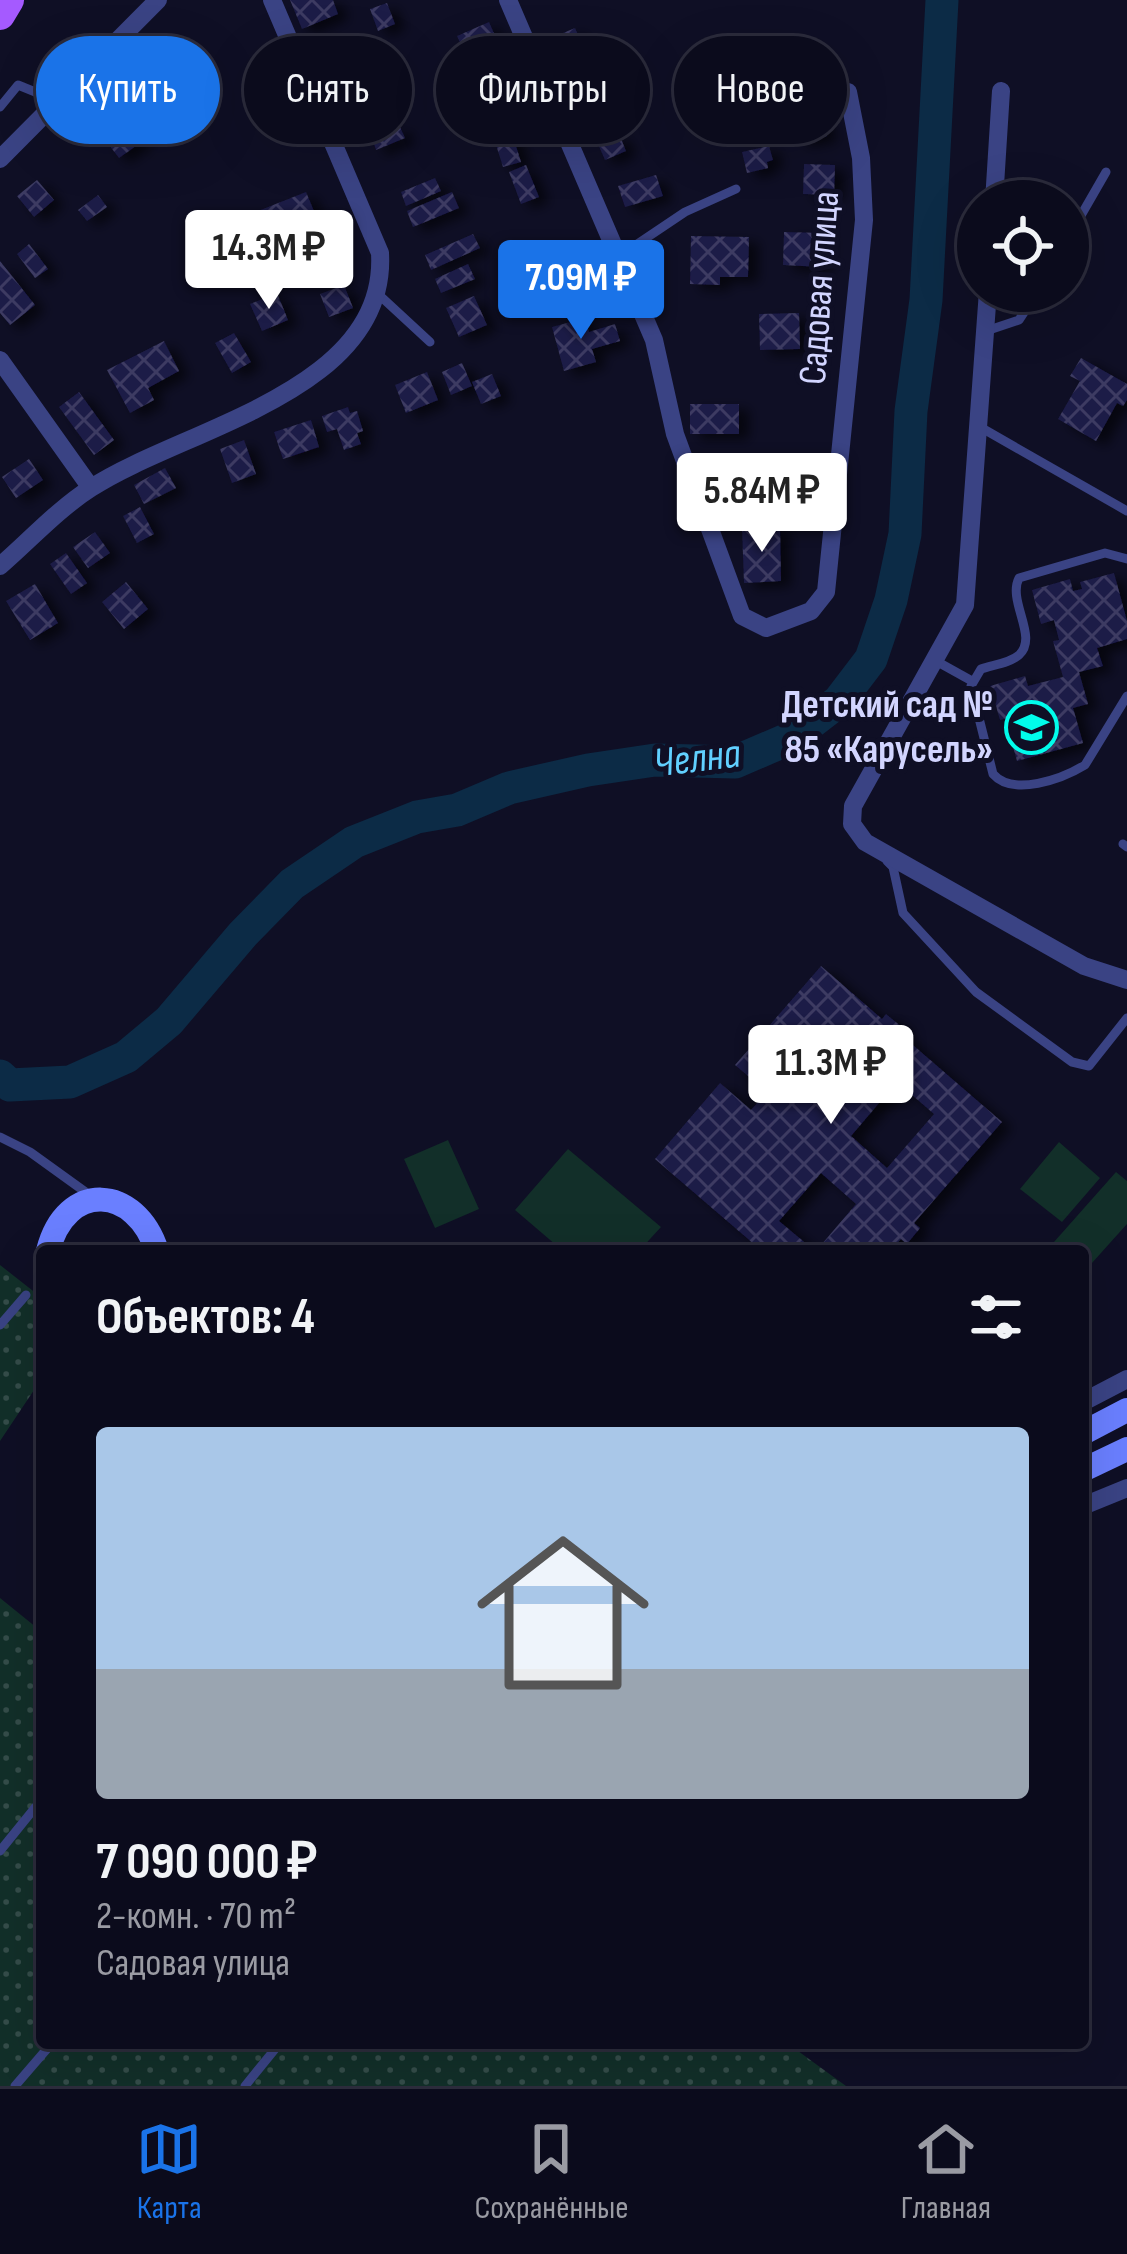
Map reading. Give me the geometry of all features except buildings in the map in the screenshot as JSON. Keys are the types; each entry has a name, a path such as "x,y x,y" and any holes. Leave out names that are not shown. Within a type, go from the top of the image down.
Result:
{"main road":[{"path":"0,14 9,0"},
{"path":"49,1245 68,1211 96,1199 126,1205 138,1213 158,1245"},
{"path":"1089,1430 1127,1410"},
{"path":"1089,1467 1127,1449"}],"street":[{"path":"121,36 158,0"},
{"path":"0,566 91,488 303,384 341,350 371,312 381,279 380,253 272,0"},
{"name":"Садовая улица","path":"508,0 654,340 675,434 742,616 766,628 811,611 826,592 828,580 864,220 861,158 848,92"},
{"path":"995,180 1001,92"},
{"path":"0,159 36,120"},
{"path":"987,312 968,591 959,622 853,806 852,824 876,848 1084,966 1127,980"},
{"path":"0,360 91,488"},
{"path":"1089,1399 1127,1379"},
{"path":"1089,1504 1127,1487"}],"lane":[{"path":"0,107 18,86 36,93"},
{"path":"1089,202 1106,172"},
{"path":"618,257 685,212 736,189"},
{"path":"377,293 430,342"},
{"path":"986,331 1019,320 1024,312"},
{"path":"980,427 1127,511"},
{"path":"971,681 984,667 1015,659 1024,649 1014,589 1019,578 1105,553 1127,559"},
{"path":"936,661 971,681 994,774 1008,786 1085,765 1127,696"},
{"path":"876,848 893,867 903,913 932,945 976,992 1072,1061 1089,1066 1127,1018"},
{"path":"0,1137 30,1152 96,1199"},
{"path":"0,1325 26,1295"},
{"path":"0,1851 36,1806"},
{"path":"15,2086 47,2049"},
{"path":"245,2086 275,2049"}],"green space":[{"path":"448,1140 479,1209 435,1228 404,1159"},
{"path":"1059,1142 1100,1178 1062,1222 1020,1189"},
{"path":"568,1149 661,1227 644,1245 556,1245 515,1210"},
{"path":"1116,1172 1127,1181 1127,1224 1089,1266 1089,1245 1051,1245"},
{"path":"0,1265 36,1293 36,1387 0,1441"},
{"path":"0,1598 36,1627 36,2049 795,2049 846,2086 0,2086"}],"waterway":[{"name":"Челна","path":"0,1076 10,1085 70,1082 126,1057 169,1021 292,884 354,842 417,817 457,810 509,788 588,770 655,760 735,762 791,738 839,701 871,659 891,600 905,534 911,411 926,300 942,0"}],"place":[{"name":"Детский сад № 85 «Карусель»","path":"1032,727"}]}
